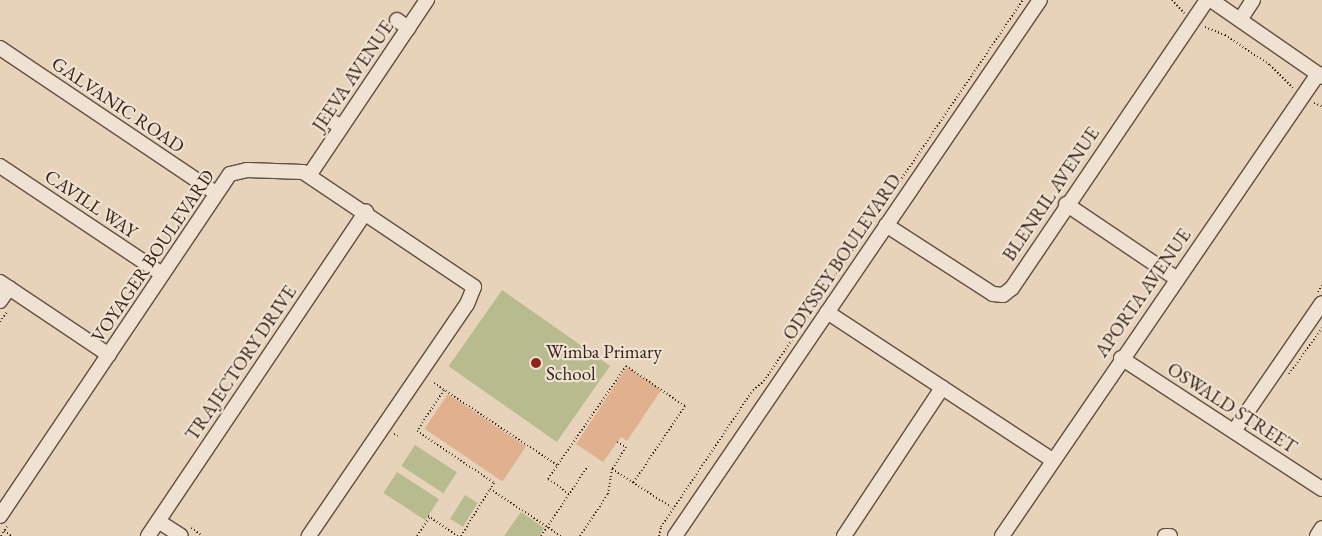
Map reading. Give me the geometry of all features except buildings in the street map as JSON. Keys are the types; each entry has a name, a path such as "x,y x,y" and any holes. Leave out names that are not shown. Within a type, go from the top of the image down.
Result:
{"street":[{"name":"JEEVA AVENUE","path":"310,174 336,123 402,24 427,0"},
{"name":"ODYSSEY BOULEVARD","path":"675,536 1040,0"},
{"name":"BLENRIL AVENUE","path":"886,225 993,294 1003,295 1012,288 1066,204 1207,0"},
{"path":"1211,0 1320,75"},
{"path":"1240,20 1253,0"},
{"name":"GALVANIC ROAD","path":"0,48 216,194"},
{"name":"APORTA AVENUE","path":"1002,536 1121,358 1303,96 1320,75"},
{"name":"CAVILL WAY","path":"0,166 162,274"},
{"name":"VOYAGER BOULEVARD","path":"0,516 230,174 239,171 310,174"},
{"path":"309,536 467,304 474,286 310,174"},
{"path":"1066,204 1177,279"},
{"name":"TRAJECTORY DRIVE","path":"148,536 366,212"},
{"path":"3,292 109,355"},
{"path":"1234,431 1322,303"},
{"path":"827,312 1052,460"},
{"name":"OSWALD STREET","path":"1121,358 1322,488"},
{"path":"844,536 942,388"},
{"path":"158,521 181,536"},
{"path":"1317,536 1322,528"},
{"path":"1165,536 1170,536"}],"path":[{"path":"659,536 661,527 753,390 764,381 1023,0"},
{"path":"1172,0 1193,20 1225,35 1270,65 1303,96 1322,106"},
{"path":"0,322 12,304 3,292"},
{"path":"1289,374 1322,328"},
{"path":"569,494 548,479 626,366 684,406 633,483"},
{"path":"434,382 557,465"},
{"path":"417,536 429,516 459,536 494,483 417,431 444,390"},
{"path":"580,536 608,494 612,469 626,447 617,442"},
{"path":"541,536 588,466"},
{"path":"612,469 670,507"},
{"path":"490,489 561,536"},
{"path":"4,531 12,536"}],"green space":[{"path":"502,290 610,366 557,442 449,366"},
{"path":"415,445 457,472 443,493 401,466"},
{"path":"397,472 439,499 425,520 383,493"},
{"path":"465,495 478,503 463,527 450,519"},
{"path":"521,512 544,528 539,536 504,536"}],"place":[{"name":"Wimba Primary School","path":"536,363"}]}
